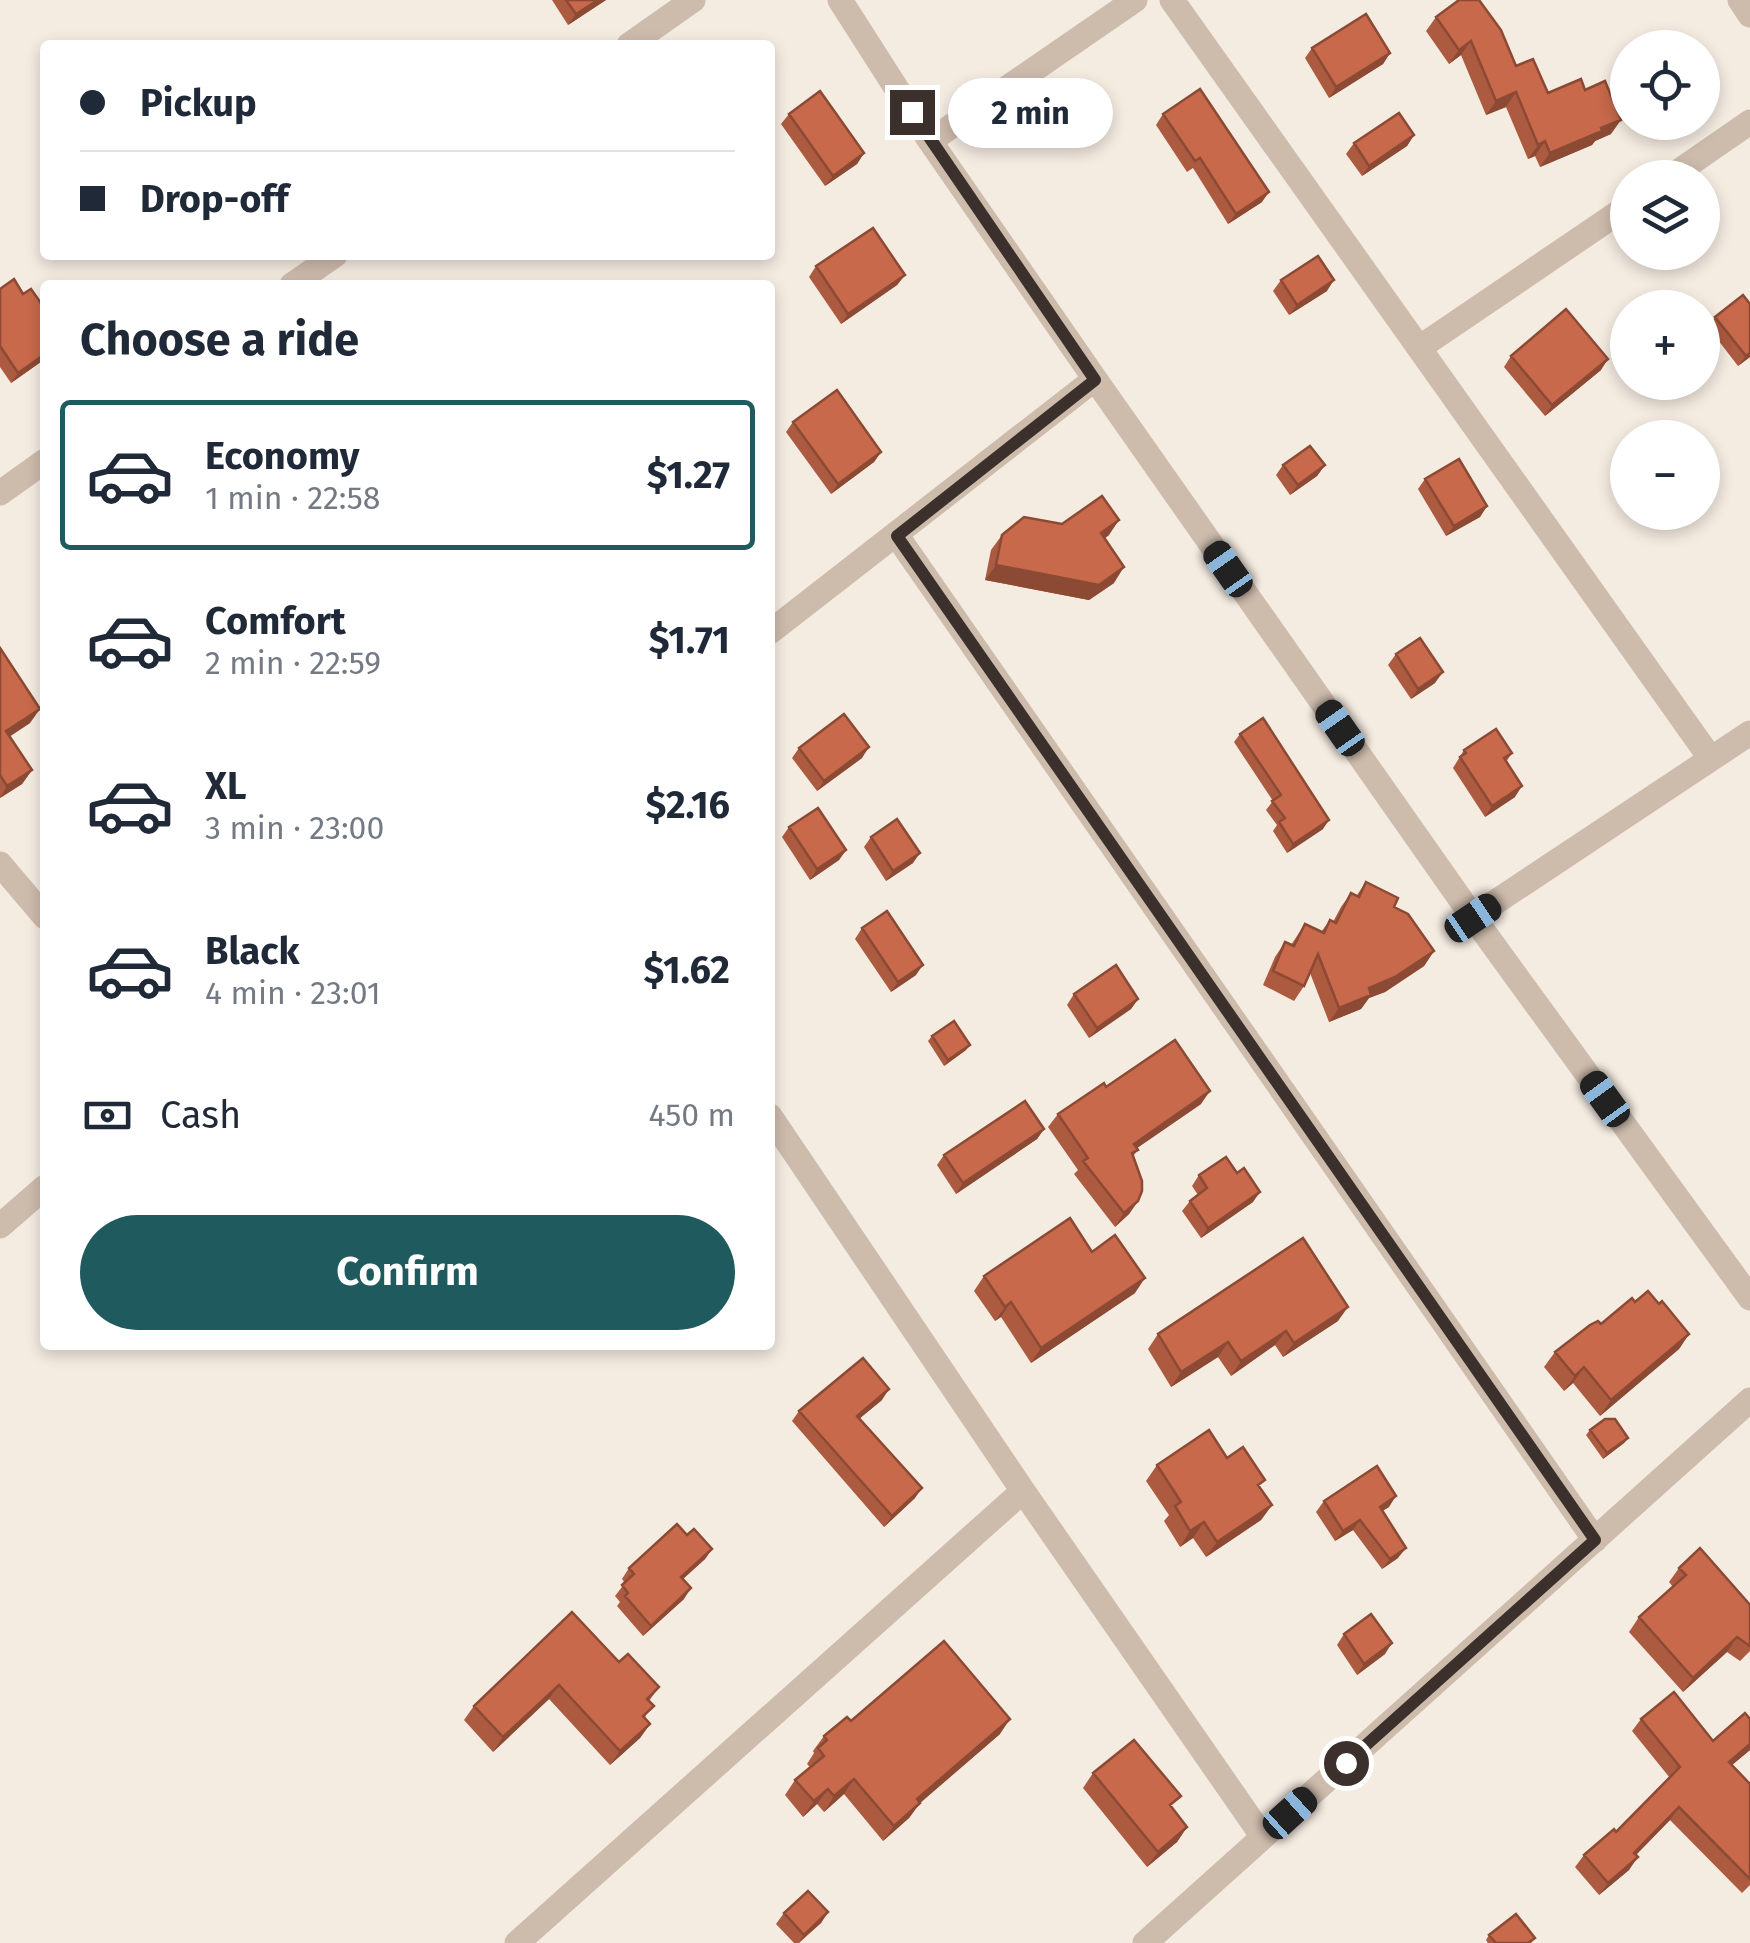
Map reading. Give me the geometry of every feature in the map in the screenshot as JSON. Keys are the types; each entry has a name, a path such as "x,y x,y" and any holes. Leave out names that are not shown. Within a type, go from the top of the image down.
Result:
{"street":[{"path":"637,40 693,0"},
{"path":"840,0 930,141 1473,918 1746,1284"},
{"path":"930,141 1136,0"},
{"path":"1172,0 1711,758"},
{"path":"1740,0 1750,15"},
{"path":"1695,160 1750,122"},
{"path":"1420,348 1610,218"},
{"path":"299,280 327,260"},
{"path":"775,628 1095,380"},
{"path":"0,493 40,465"},
{"path":"897,536 1595,1540"},
{"path":"1473,918 1750,733"},
{"path":"0,864 40,911"},
{"path":"775,1123 1263,1838"},
{"path":"0,1226 40,1191"},
{"path":"1146,1943 1750,1400"},
{"path":"518,1943 1023,1491"}],"building":[{"path":"566,0 598,0 576,14"},
{"path":"1459,0 1479,0 1501,30 1516,66 1533,59 1548,93 1581,79 1585,90 1605,81 1610,93 1610,124 1550,153 1545,141 1538,145 1516,92 1496,101 1471,41 1459,50 1436,17"},
{"path":"1366,14 1390,53 1336,87 1312,48"},
{"path":"1200,89 1269,192 1236,214 1200,158 1195,161 1163,114"},
{"path":"820,91 864,153 833,176 789,114"},
{"path":"1399,113 1414,135 1369,166 1354,143"},
{"path":"873,228 905,275 848,314 816,266"},
{"path":"1318,256 1334,280 1297,305 1281,280"},
{"path":"14,279 23,294 31,289 40,302 40,358 18,373 0,346 0,289"},
{"path":"1743,295 1750,304 1750,353 1746,356 1720,323 1720,313"},
{"path":"1566,309 1608,359 1552,405 1511,356"},
{"path":"837,390 881,452 838,484 793,422"},
{"path":"1310,446 1325,465 1298,485 1283,465"},
{"path":"1459,459 1487,506 1454,526 1425,479"},
{"path":"1102,496 1119,520 1101,533 1124,567 1099,585 996,565 1002,535 1024,517 1062,524"},
{"path":"1420,638 1443,672 1418,689 1396,654"},
{"path":"0,648 40,709 6,731 32,770 7,786 0,775"},
{"path":"844,714 869,747 824,781 799,748"},
{"path":"1263,718 1329,820 1293,844 1279,822 1285,818 1272,801 1281,795 1240,734"},
{"path":"1496,729 1512,753 1504,758 1522,786 1492,806 1460,757 1466,753 1464,750"},
{"path":"818,808 846,850 817,869 789,827"},
{"path":"897,819 920,853 893,871 871,837"},
{"path":"1366,882 1398,898 1394,907 1408,914 1434,951 1395,977 1369,988 1371,995 1339,1008 1318,954 1304,986 1273,971 1285,942 1294,946 1305,924 1324,933 1330,920 1336,923 1351,893 1359,897"},
{"path":"887,911 923,965 898,982 862,928"},
{"path":"1116,965 1138,999 1097,1028 1074,994"},
{"path":"954,1021 970,1045 948,1060 932,1036"},
{"path":"1175,1040 1210,1091 1134,1144 1138,1150 1132,1153 1142,1191 1138,1201 1124,1213 1083,1161 1088,1158 1058,1114"},
{"path":"1025,1101 1044,1129 963,1183 944,1155"},
{"path":"1226,1157 1237,1173 1244,1168 1260,1192 1208,1228 1190,1201 1207,1188 1199,1175"},
{"path":"1070,1218 1092,1252 1115,1235 1145,1278 1041,1348 1011,1302 1005,1307 984,1276"},
{"path":"1303,1238 1348,1307 1294,1343 1286,1331 1241,1361 1228,1342 1181,1372 1158,1334"},
{"path":"1648,1291 1659,1304 1662,1301 1689,1334 1611,1400 1584,1367 1575,1376 1555,1352 1590,1325 1598,1321 1601,1324 1632,1298 1635,1302"},
{"path":"863,1358 889,1389 857,1416 922,1488 892,1516 799,1411"},
{"path":"1605,1419 1615,1419 1628,1438 1607,1453 1590,1430"},
{"path":"1209,1430 1227,1458 1243,1447 1265,1480 1258,1485 1272,1505 1217,1542 1204,1522 1190,1531 1175,1506 1181,1502 1157,1465"},
{"path":"1377,1466 1396,1496 1380,1507 1406,1548 1390,1559 1360,1520 1343,1531 1324,1501"},
{"path":"677,1524 687,1535 694,1529 712,1549 681,1577 691,1588 651,1626 625,1596 628,1593 622,1585 634,1574 629,1568"},
{"path":"1700,1548 1750,1605 1750,1646 1737,1637 1693,1678 1639,1617 1686,1575 1679,1568"},
{"path":"572,1612 619,1662 628,1654 659,1687 647,1699 654,1706 643,1716 650,1724 620,1751 559,1685 503,1737 474,1706"},
{"path":"1371,1614 1392,1643 1364,1664 1344,1634"},
{"path":"944,1641 1010,1719 917,1799 920,1803 894,1826 854,1779 834,1796 828,1789 814,1801 795,1780 824,1756 818,1748 827,1740 824,1736 847,1717 851,1721"},
{"path":"1674,1692 1713,1741 1745,1713 1750,1719 1750,1744 1729,1762 1750,1784 1750,1879 1679,1807 1634,1853 1638,1857 1608,1883 1584,1855 1614,1829 1616,1832 1680,1767 1641,1719"},
{"path":"1134,1740 1181,1796 1170,1805 1187,1827 1158,1852 1093,1773"},
{"path":"808,1891 828,1912 804,1935 784,1913"},
{"path":"1516,1914 1535,1938 1528,1943 1496,1943 1489,1935"}],"route":[{"path":"912,112 1095,380 897,536 1595,1540 1346,1763"}]}
